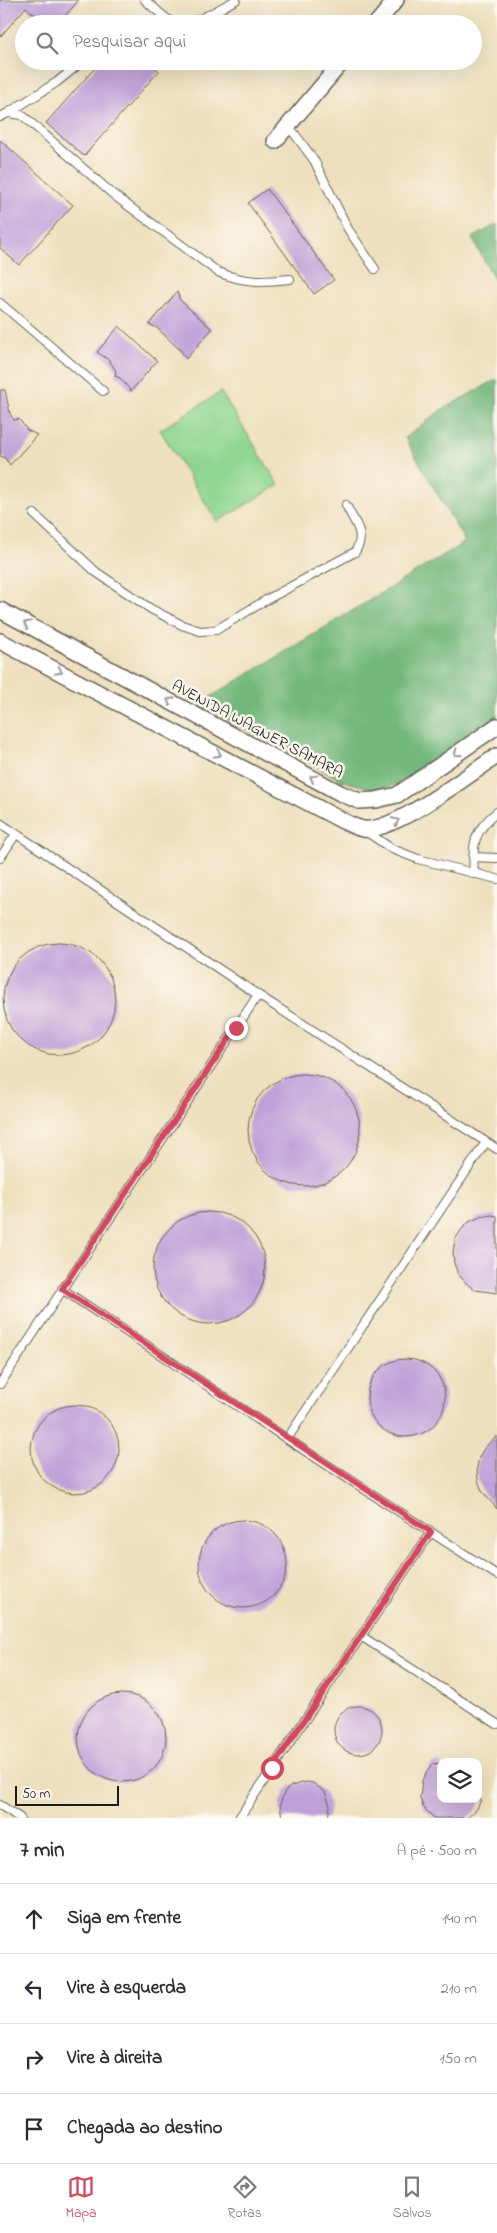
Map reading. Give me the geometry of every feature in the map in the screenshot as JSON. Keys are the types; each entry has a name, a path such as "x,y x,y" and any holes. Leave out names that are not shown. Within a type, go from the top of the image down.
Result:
{"street":[{"path":"384,15 396,0"},
{"path":"275,141 335,70"},
{"name":"AVENIDA WAGNER SAMARA","path":"0,610 340,792 359,800 376,800 397,795 497,726"},
{"path":"0,641 341,820 362,829 385,826 407,815 497,756"}],"lane":[{"path":"145,0 163,15"},
{"path":"207,15 236,0"},
{"path":"0,117 57,82 72,70"},
{"path":"8,113 22,115 115,196 218,272 238,280 264,282 290,279"},
{"path":"288,125 314,160 348,229 375,269"},
{"path":"0,303 103,391"},
{"path":"34,514 96,572 151,609 182,625 200,631 216,630 266,600 355,552 361,543 361,536 346,505"},
{"path":"474,874 475,838 479,830 497,812"},
{"path":"0,823 258,995 497,1149"},
{"path":"362,829 392,849 418,859 497,879"},
{"path":"0,858 16,834"},
{"path":"473,857 497,858"},
{"path":"0,1384 258,995"},
{"path":"287,1439 486,1142"},
{"path":"62,1289 287,1439 497,1575"},
{"path":"239,1818 431,1532"},
{"path":"361,1636 497,1724"},
{"path":"0,1804 20,1818"}],"green space":[{"path":"497,224 497,284 472,238"},
{"path":"497,379 497,717 398,784 377,790 343,781 199,704 465,542 405,438 441,410"},
{"path":"221,392 279,485 217,522 160,430"}],"building":[{"path":"0,0 79,0 66,15 35,15 26,7 19,15 15,15 15,20 0,37"},
{"path":"93,70 159,71 84,156 46,123"},
{"path":"0,140 73,205 19,265 0,248"},
{"path":"267,189 334,280 314,294 248,203"},
{"path":"177,292 180,300 212,329 186,359 181,351 156,327 149,325"},
{"path":"119,326 157,361 131,391 120,378 115,376 116,371 109,360 97,352"},
{"path":"0,390 5,390 10,414 14,420 19,419 27,430 37,435 10,465 5,458 0,456"},
{"path":"59,943 80,947 99,959 111,978 115,999 111,1020 99,1039 80,1051 59,1055 38,1051 19,1039 7,1020 3,999 7,978 19,959 38,947"},
{"path":"304,1074 325,1078 344,1090 356,1109 360,1130 356,1151 344,1170 325,1182 304,1186 283,1182 264,1170 252,1151 248,1130 252,1109 264,1090 283,1078"},
{"path":"209,1212 230,1216 249,1228 261,1247 265,1268 261,1289 249,1308 230,1320 209,1324 188,1320 169,1308 157,1289 153,1268 157,1247 169,1228 188,1216"},
{"path":"497,1216 497,1293 475,1290 466,1283 458,1274 453,1252 455,1240 469,1222 480,1217"},
{"path":"406,1359 421,1362 438,1376 442,1383 445,1398 442,1413 428,1430 421,1434 406,1437 391,1434 374,1420 370,1413 367,1398 370,1383 384,1366 391,1362"},
{"path":"75,1405 92,1408 100,1412 112,1424 116,1432 119,1449 116,1466 112,1474 100,1486 92,1490 75,1493 58,1490 50,1486 38,1474 34,1466 31,1449 34,1432 38,1424 50,1412 58,1408"},
{"path":"497,1436 497,1509 482,1491 478,1480 477,1468 479,1457 485,1447"},
{"path":"243,1520 260,1523 268,1527 280,1539 284,1547 287,1564 284,1581 280,1589 268,1601 260,1605 243,1608 226,1605 218,1601 206,1589 202,1581 199,1564 202,1547 206,1539 218,1527 226,1523"},
{"path":"122,1694 139,1697 147,1701 159,1713 163,1721 166,1738 163,1755 159,1763 147,1775 139,1779 122,1782 105,1779 97,1775 85,1763 81,1755 78,1738 81,1721 85,1713 97,1701 105,1697"},
{"path":"353,1706 363,1706 375,1713 382,1725 382,1735 375,1747 363,1754 353,1754 345,1750 338,1743 334,1735 334,1725 338,1717 345,1710"},
{"path":"437,1763 437,1803 479,1803 477,1809 467,1818 434,1818 423,1807 420,1798 422,1780 432,1764"},
{"path":"306,1782 313,1783 325,1792 330,1806 328,1818 282,1818 280,1804 285,1791 291,1786"}],"route":[{"path":"236,1028 62,1289 431,1532 272,1768"}]}
